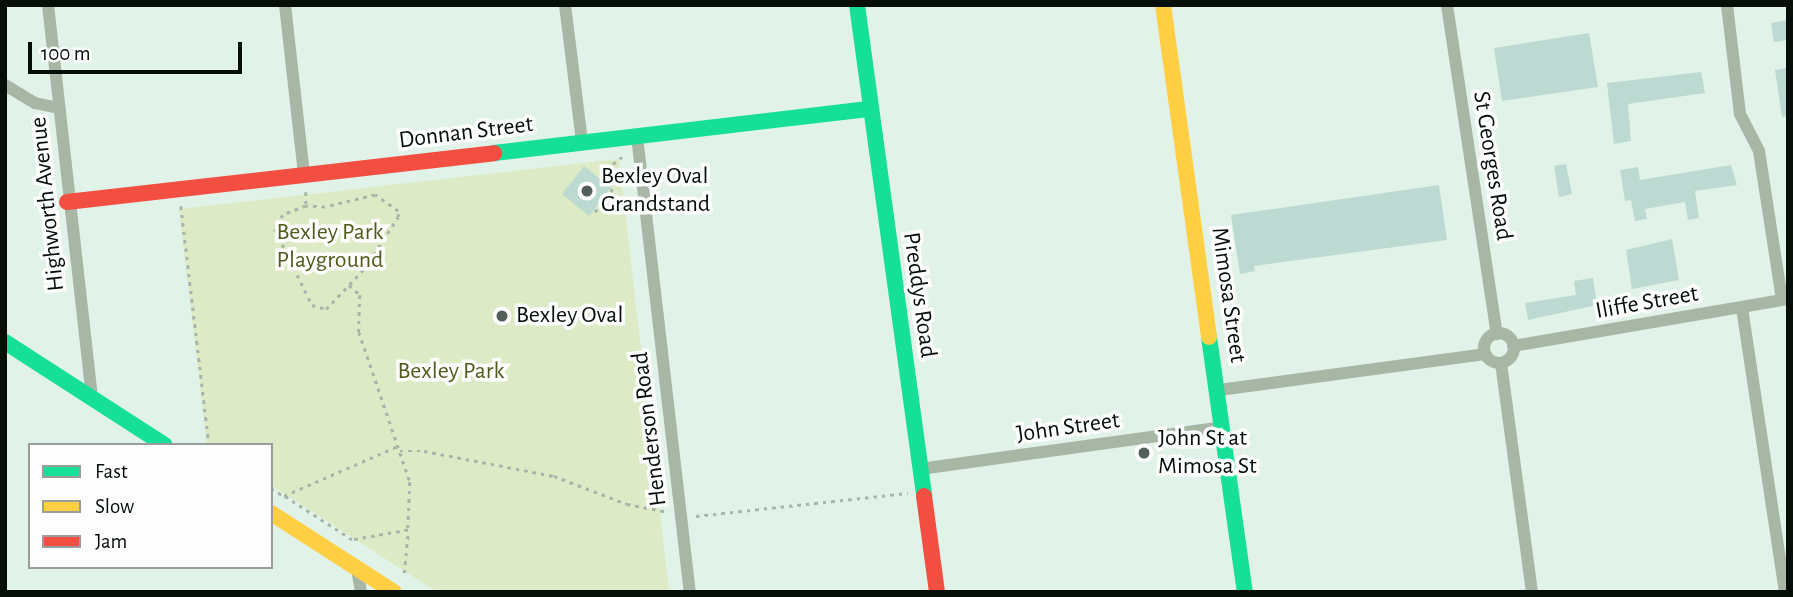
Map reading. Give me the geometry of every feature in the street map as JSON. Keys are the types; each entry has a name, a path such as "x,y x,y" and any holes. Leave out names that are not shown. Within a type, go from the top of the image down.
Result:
{"street":[{"name":"Highworth Avenue","path":"48,5 67,202 92,398"},
{"path":"285,5 304,175"},
{"path":"565,5 582,142"},
{"name":"Preddys Road","path":"857,5 937,592"},
{"name":"Mimosa Street","path":"1163,5 1219,390 1245,592"},
{"name":"St Georges Road","path":"1447,5 1497,334"},
{"path":"1727,5 1740,114 1759,151 1785,299"},
{"path":"5,85 36,103 59,108"},
{"name":"Donnan Street","path":"67,202 870,109"},
{"name":"Henderson Road","path":"637,136 690,592"},
{"name":"Iliffe Street","path":"1513,346 1742,309 1785,299"},
{"path":"1742,309 1786,592"},
{"path":"1485,354 1486,341 1497,334 1509,338 1513,346 1509,359 1501,363"},
{"path":"5,342 162,443"},
{"path":"1219,390 1485,354 1501,363"},
{"path":"1501,363 1532,592"},
{"name":"John Street","path":"920,469 1222,427"},
{"path":"273,514 394,592"},
{"path":"356,567 361,592"}],"path":[{"path":"595,212 619,180 607,169 622,157"},
{"path":"304,175 306,206"},
{"path":"179,189 209,443"},
{"path":"375,195 398,211 384,239 349,285 331,306 321,309 312,305 275,229 283,215 306,206 325,207 375,195"},
{"path":"349,285 360,295 359,332 412,489 404,573"},
{"path":"284,496 398,446"},
{"path":"400,452 424,451 554,476 627,504 665,512"},
{"path":"273,489 352,540 405,534 408,529"},
{"path":"702,516 903,494"}],"green space":[{"name":"Bexley Park","path":"619,159 669,592 437,592 273,486 273,443 207,443 179,209"}],"building":[{"path":"1788,20 1788,40 1774,42 1771,23"},
{"path":"1589,33 1598,87 1502,101 1494,48"},
{"path":"1788,68 1788,116 1782,117 1775,70"},
{"path":"1701,72 1705,93 1628,104 1631,141 1614,144 1607,83"},
{"path":"1566,164 1572,194 1559,197 1554,166"},
{"path":"1731,165 1737,185 1695,191 1699,218 1688,220 1685,202 1645,209 1647,219 1635,221 1631,200 1625,201 1620,170 1638,167 1640,180"},
{"name":"Bexley Oval Grandstand","path":"584,166 611,188 589,216 562,194"},
{"path":"1439,185 1447,240 1254,266 1255,271 1240,274 1231,215"},
{"path":"1672,239 1679,280 1632,289 1626,250"},
{"path":"1593,278 1597,305 1528,320 1525,303 1576,295 1574,281"}],"traffic: fast":[{"path":"857,5 924,496"},
{"path":"494,153 870,109"},
{"path":"1209,337 1245,592"},
{"path":"5,342 162,443"}],"traffic: slow":[{"path":"1163,5 1209,337"},
{"path":"273,514 394,592"}],"traffic: jam":[{"path":"67,202 494,153"},
{"path":"924,496 937,592"}],"place":[{"name":"Bexley Oval Grandstand","path":"587,191"},
{"name":"Bexley Oval","path":"502,316"},
{"name":"John St at Mimosa St","path":"1144,453"}],"park label":[{"name":"Bexley Park Playground","path":"330,247"}]}
